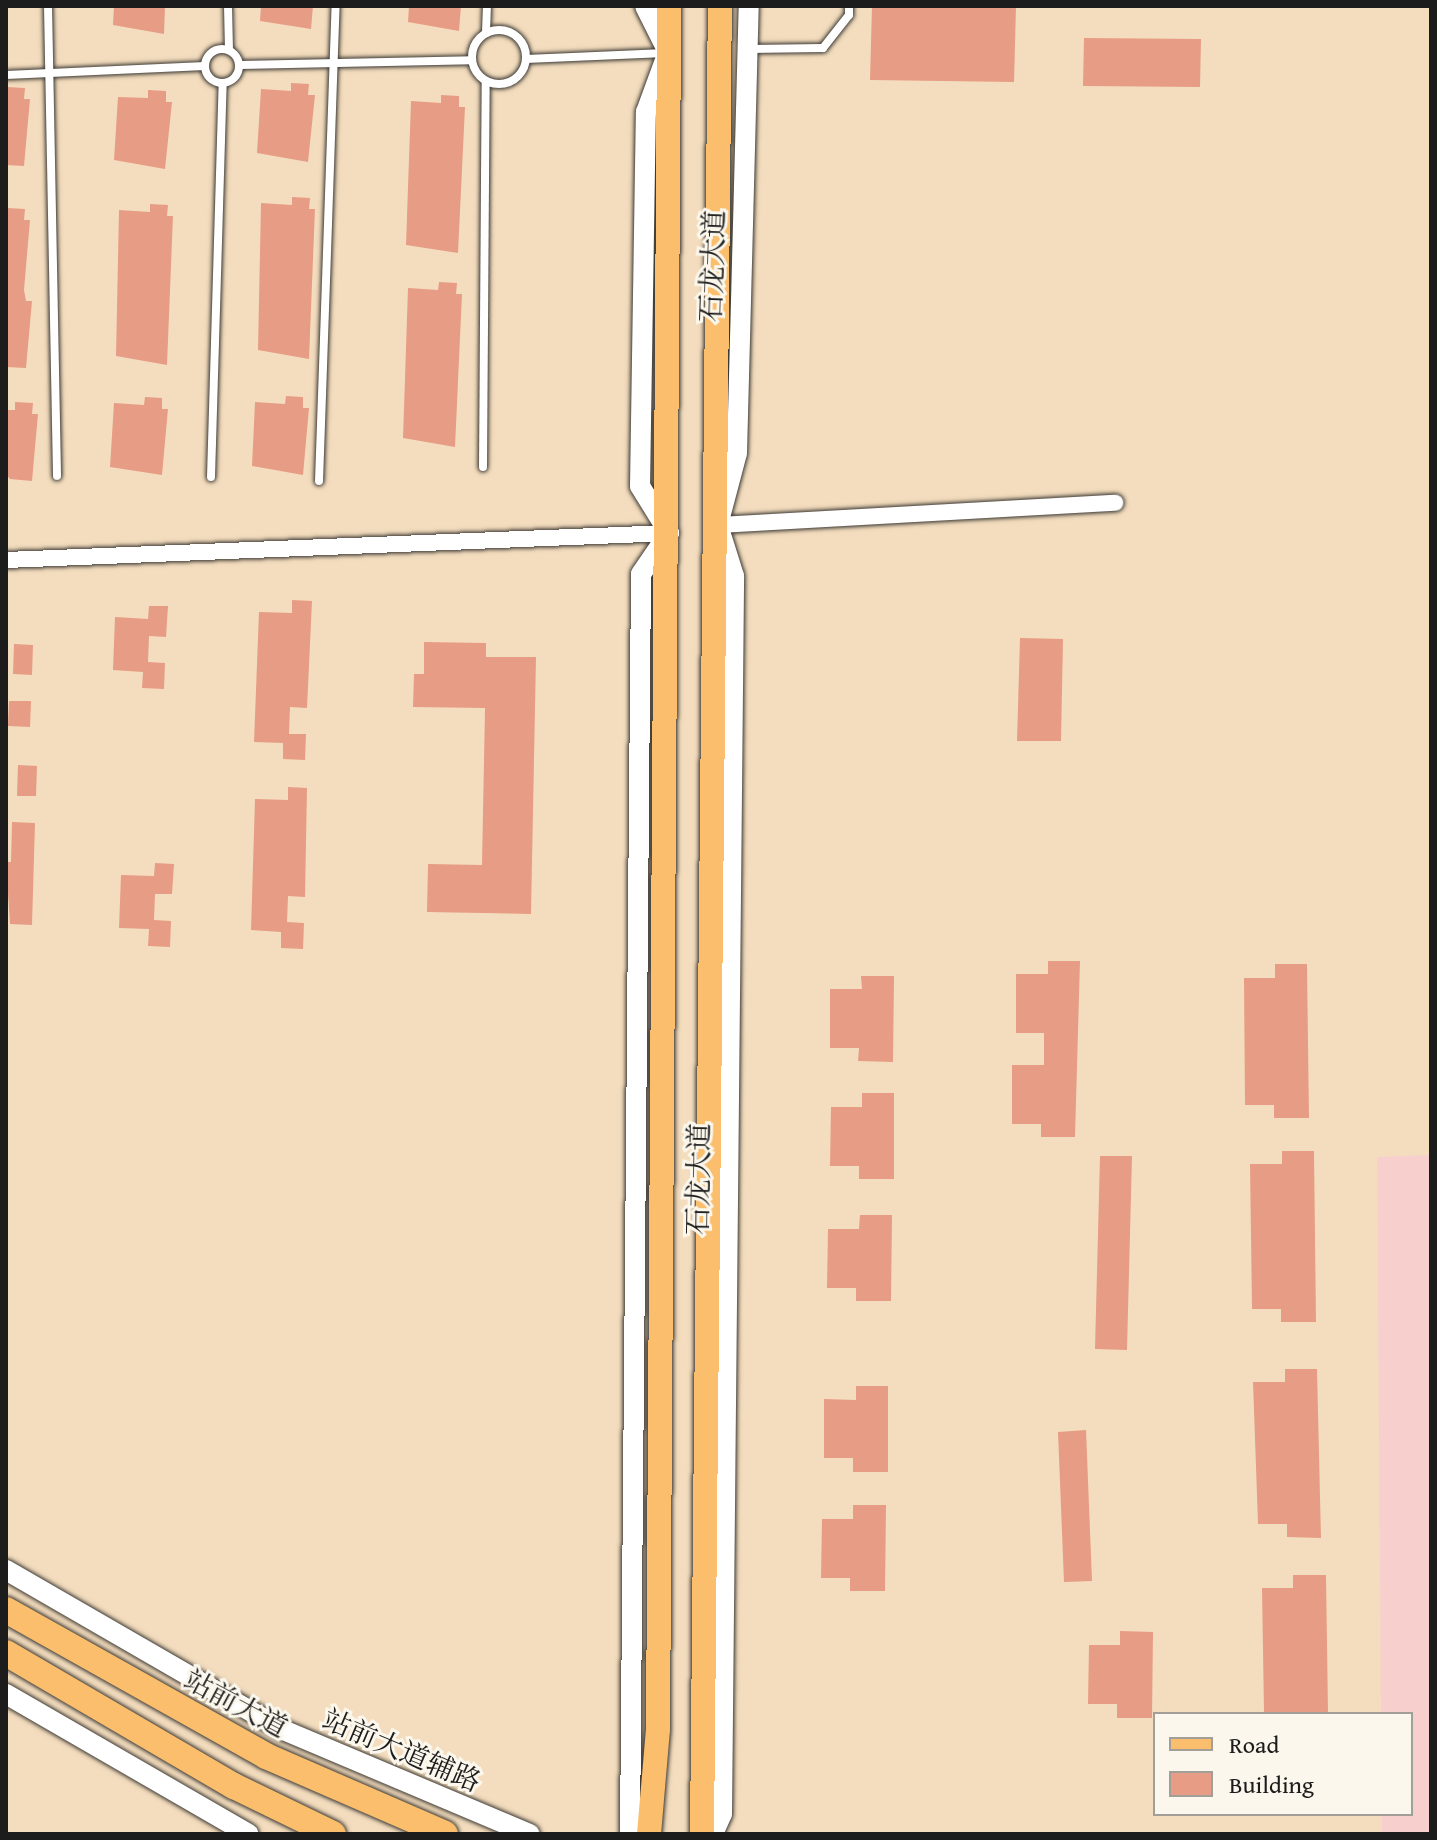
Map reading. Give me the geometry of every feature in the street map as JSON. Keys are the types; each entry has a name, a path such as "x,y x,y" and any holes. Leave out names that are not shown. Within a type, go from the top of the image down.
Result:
{"highway":[{"name":"站前大道","path":"6,1610 266,1756 445,1834"},
{"path":"6,1653 234,1786 333,1834"}],"main road":[{"name":"石龙大道","path":"649,1834 658,1729 669,533 669,6"},
{"name":"石龙大道","path":"702,1834 718,525 720,6"}],"street":[{"name":"石龙大道","path":"645,6 668,52"},
{"name":"石龙大道","path":"713,1834 722,1814 734,576 718,525 737,453 749,6"},
{"path":"718,525 1115,503"},
{"path":"6,560 669,533"},
{"path":"630,1834 641,574 669,533"},
{"name":"站前大道辅路","path":"6,1570 281,1729 530,1834"},
{"path":"6,1694 248,1834"}],"lane":[{"path":"48,6 57,476"},
{"path":"228,6 229,49 240,65"},
{"path":"319,481 336,6"},
{"path":"486,33 487,6"},
{"path":"748,49 823,48 849,15 849,6"},
{"path":"483,467 486,81 472,60 475,44 486,33 510,32 522,43 526,59 513,81 486,81"},
{"path":"229,49 210,53 205,66 210,79 223,83 235,78 240,65"},
{"path":"526,59 668,52"},
{"path":"240,65 472,60"},
{"path":"6,75 205,66"},
{"path":"211,477 223,83"}],"shaded area":[{"path":"1431,1155 1431,1834 1382,1834 1382,1816 1413,1816 1413,1712 1381,1712 1377,1157"}],"building":[{"path":"114,6 165,7 164,34 113,25"},
{"path":"261,6 313,6 311,29 260,21"},
{"path":"409,6 461,6 459,31 408,22"},
{"path":"872,6 1016,6 1014,82 870,80"},
{"path":"1084,38 1201,39 1200,87 1083,86"},
{"path":"291,83 309,84 308,95 315,95 308,162 257,153 261,89 291,91"},
{"path":"7,87 25,88 24,99 30,99 24,166 6,165"},
{"path":"148,90 166,91 166,102 172,102 165,169 114,160 118,97 148,98"},
{"path":"441,95 459,96 459,107 465,107 458,253 406,245 411,101 441,103"},
{"path":"292,197 310,198 309,209 315,209 309,359 258,350 261,203 292,205"},
{"path":"150,204 168,205 167,216 173,216 167,365 116,356 119,210 150,212"},
{"path":"7,208 25,209 24,220 30,220 24,290 26,301 32,301 26,368 6,367"},
{"path":"439,282 457,283 456,294 462,294 455,447 403,438 408,288 438,290"},
{"path":"286,396 303,397 303,408 309,408 303,475 252,466 255,402 285,404"},
{"path":"145,397 162,398 162,409 168,409 162,475 110,467 114,403 144,405"},
{"path":"15,402 33,403 32,414 38,414 32,481 10,479 6,474 6,410 15,410"},
{"path":"292,600 312,601 307,708 290,707 289,734 306,734 305,760 283,759 283,743 254,742 259,612 292,613"},
{"path":"149,606 168,606 166,637 149,636 148,662 165,663 164,689 142,688 143,672 113,670 115,617 148,619"},
{"path":"1020,638 1063,639 1061,741 1017,741"},
{"path":"424,642 486,643 486,657 536,657 531,914 427,912 428,864 482,865 485,708 413,707 414,674 424,674"},
{"path":"14,644 33,645 32,675 13,674"},
{"path":"9,701 31,701 30,727 8,726"},
{"path":"18,765 37,766 36,796 17,796"},
{"path":"288,787 307,788 305,897 288,896 287,922 304,923 303,949 281,948 281,932 251,930 255,799 288,800"},
{"path":"12,822 35,823 32,925 10,924 6,862 11,862"},
{"path":"155,863 174,864 172,894 155,894 154,920 171,921 170,947 148,946 149,929 119,928 121,875 154,876"},
{"path":"1048,961 1080,961 1075,1137 1041,1137 1041,1124 1012,1124 1012,1065 1044,1065 1044,1033 1016,1033 1016,974 1048,974"},
{"path":"1275,964 1307,964 1309,1118 1274,1118 1274,1105 1245,1105 1244,978 1275,978"},
{"path":"861,976 894,976 893,1062 858,1061 859,1048 830,1048 830,989 862,989"},
{"path":"862,1093 894,1093 894,1179 859,1179 859,1166 830,1166 831,1107 862,1107"},
{"path":"1282,1151 1314,1151 1316,1322 1281,1322 1281,1309 1252,1309 1250,1164 1282,1164"},
{"path":"1100,1156 1132,1156 1127,1350 1095,1349"},
{"path":"860,1215 892,1215 891,1301 856,1301 856,1288 827,1288 828,1229 859,1229"},
{"path":"1285,1369 1317,1369 1321,1538 1287,1537 1287,1524 1258,1524 1253,1382 1285,1382"},
{"path":"856,1386 888,1386 888,1472 853,1472 853,1458 824,1458 824,1399 856,1400"},
{"path":"1086,1430 1092,1581 1064,1582 1058,1432"},
{"path":"853,1505 886,1505 885,1591 850,1591 850,1578 821,1578 822,1519 853,1519"},
{"path":"1293,1575 1326,1575 1328,1712 1264,1712 1262,1588 1293,1588"},
{"path":"1120,1631 1153,1632 1152,1718 1117,1718 1117,1704 1088,1704 1089,1645 1120,1645"}]}
